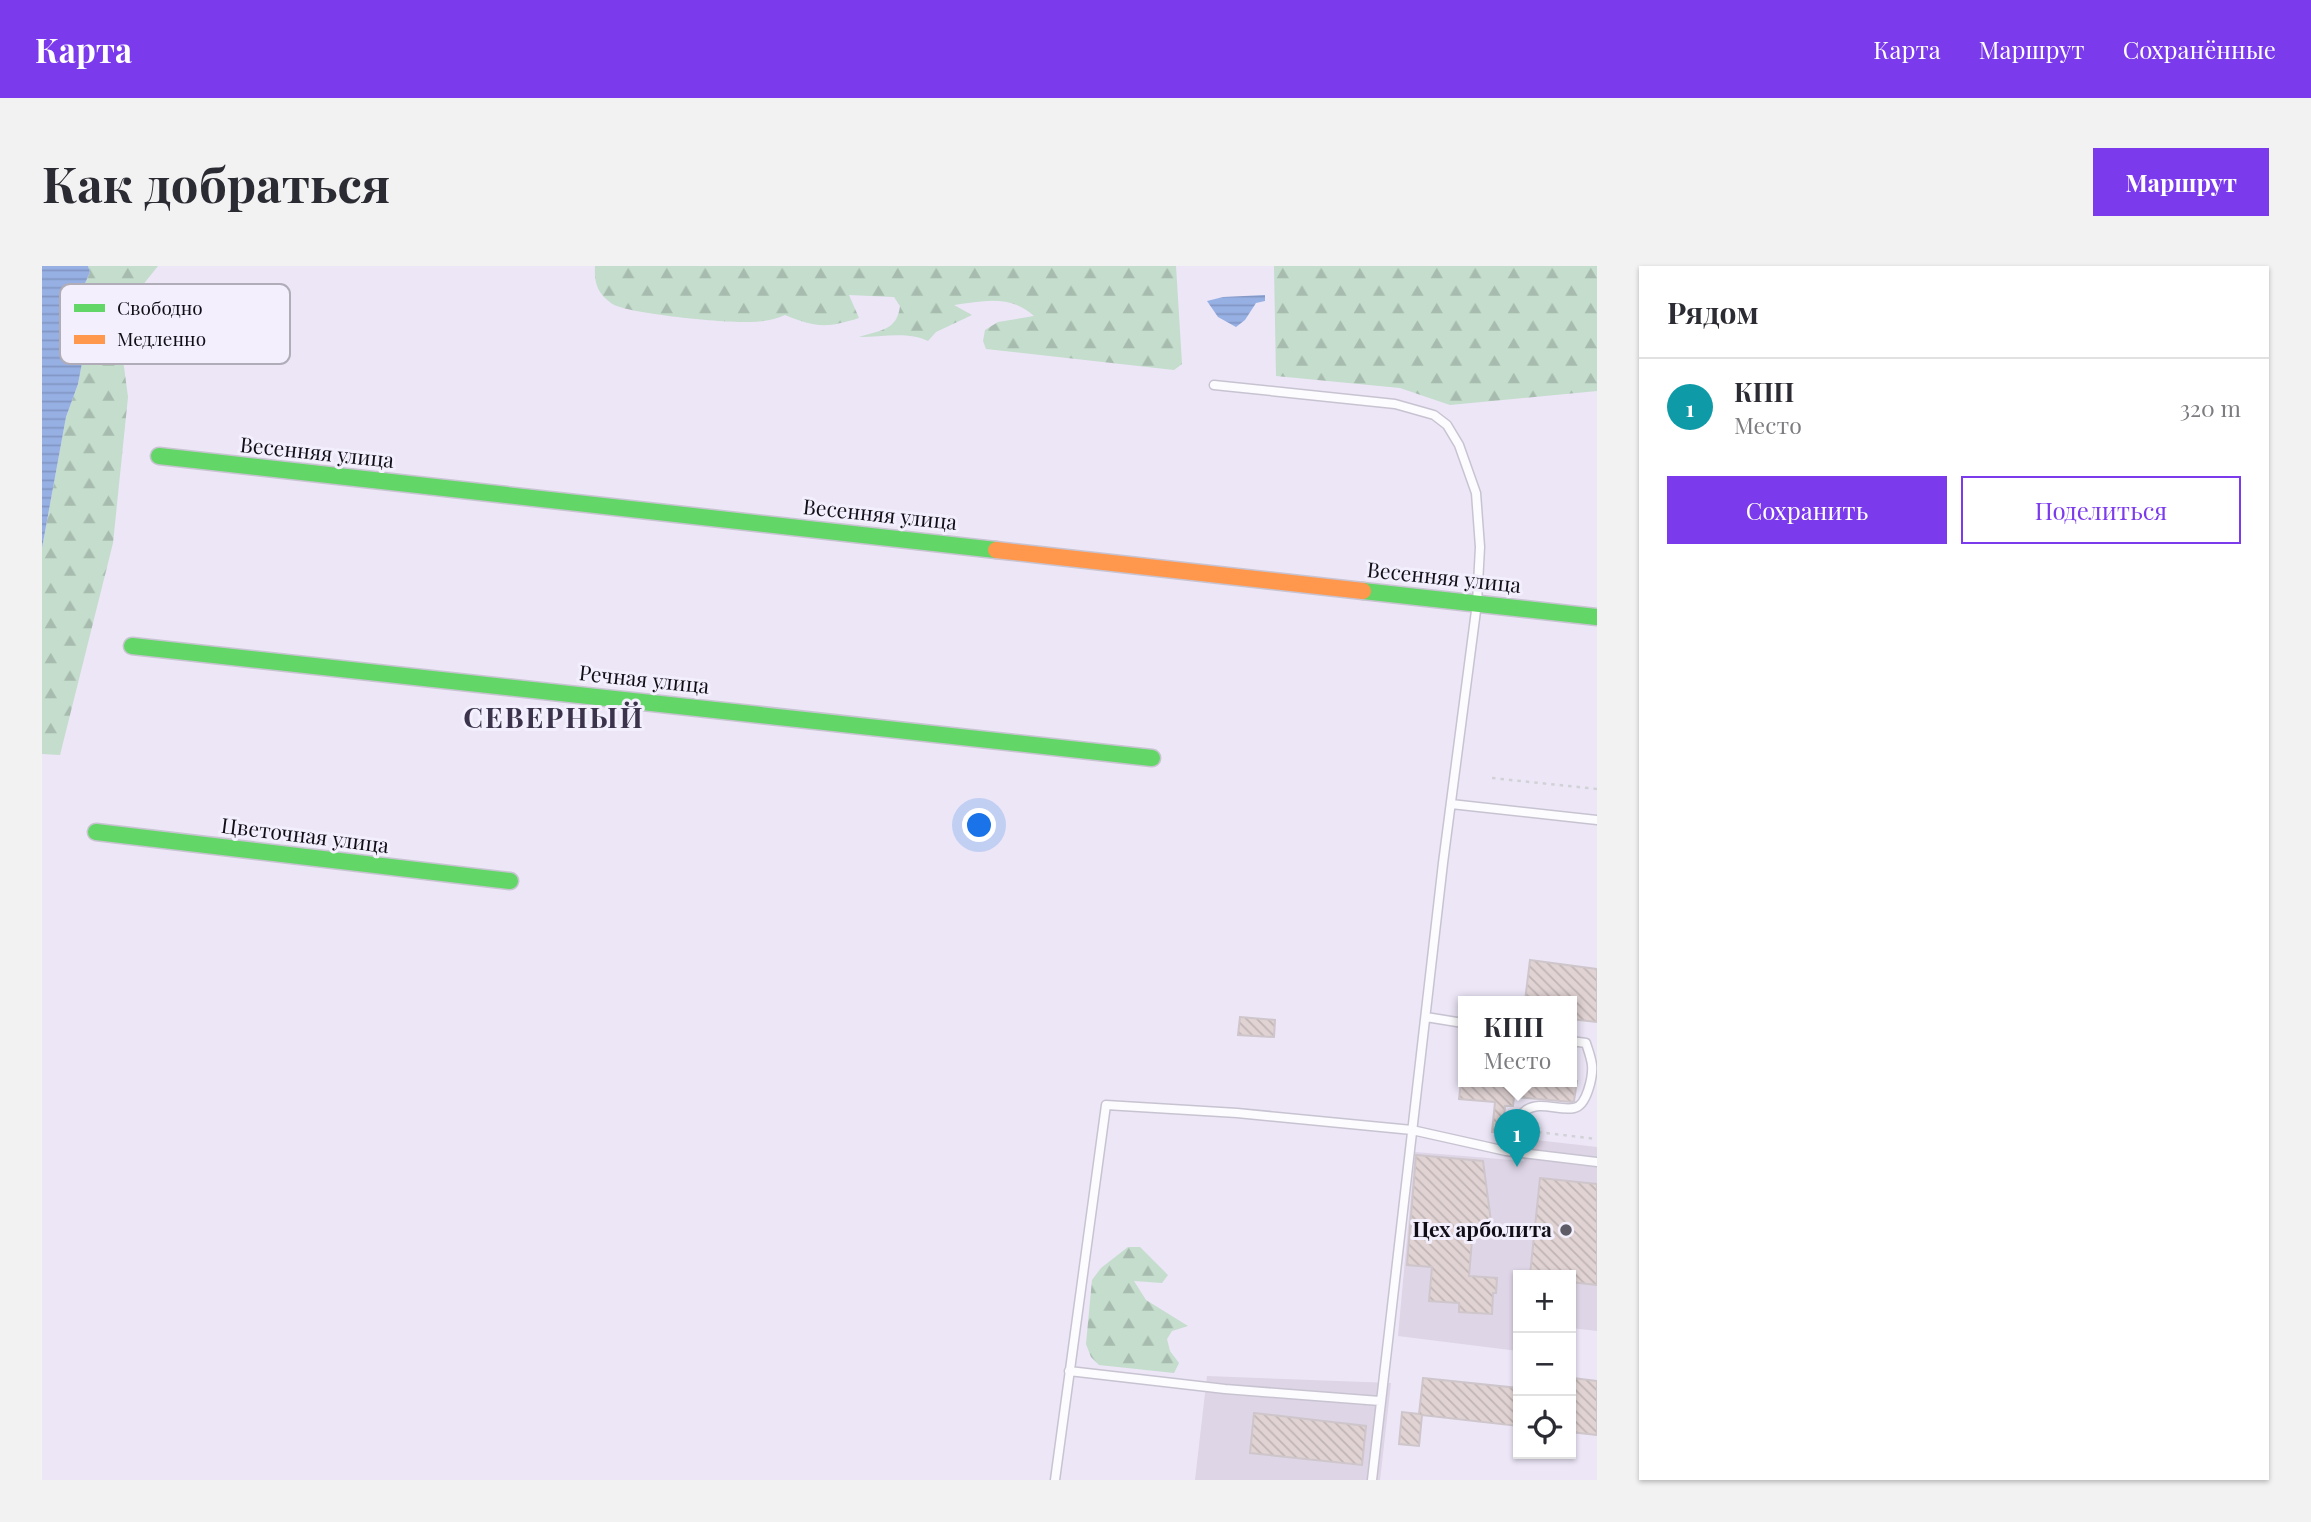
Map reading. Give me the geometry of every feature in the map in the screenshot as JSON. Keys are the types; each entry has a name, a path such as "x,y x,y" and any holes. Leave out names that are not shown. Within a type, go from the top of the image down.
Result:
{"street":[{"name":"Весенняя улица","path":"159,456 1597,617"},
{"name":"Речная улица","path":"132,646 1152,758"},
{"name":"Цветочная улица","path":"96,832 510,881"}],"lane":[{"path":"1214,385 1395,404 1434,415 1447,425 1459,445 1476,492 1480,547 1478,603 1451,804 1372,1480"},
{"path":"1451,804 1597,820"},
{"path":"1426,1017 1458,1022"},
{"path":"1506,1151 1518,1117 1526,1109 1538,1105 1573,1109 1579,1107 1587,1094 1592,1067 1586,1043 1577,1042"},
{"path":"1055,1480 1106,1105 1237,1113 1412,1130 1506,1151 1597,1162"},
{"path":"1069,1371 1380,1401"}],"path":[{"path":"1492,778 1597,789"},
{"path":"1538,1132 1597,1139"}],"shaded area":[{"path":"1527,1139 1597,1147 1597,1331 1576,1329 1576,1270 1513,1270 1513,1350 1398,1336 1415,1152 1524,1161"},
{"path":"1207,1376 1391,1383 1380,1480 1195,1480"}],"green space":[{"path":"88,266 158,266 144,284 85,284 90,272"},
{"path":"595,266 1176,266 1182,364 1174,370 986,349 983,341 985,330 998,322 1034,316 1015,304 996,301 954,305 972,315 936,332 928,341 904,335 859,337 891,325 900,306 894,297 849,295 859,318 830,325 814,324 785,315 763,321 737,322 635,311 611,303 602,295 597,287"},
{"path":"1274,266 1597,266 1597,391 1450,405 1400,388 1276,376"},
{"path":"82,364 124,364 128,397 113,543 60,755 42,754 42,548 66,417"},
{"path":"1128,1247 1140,1247 1168,1275 1162,1283 1134,1281 1146,1300 1188,1326 1172,1331 1167,1339 1170,1351 1179,1363 1174,1373 1099,1365 1091,1357 1086,1344 1092,1280 1101,1268"}],"water":[{"path":"42,266 88,266 90,272 85,284 60,284 60,364 82,364 66,417 42,548"},
{"path":"1265,295 1265,301 1256,303 1245,320 1236,327 1218,317 1207,301 1223,297"}],"building":[{"path":"1530,960 1597,969 1597,1022 1577,1020 1577,996 1526,996"},
{"path":"1240,1017 1275,1020 1274,1037 1238,1035"},
{"path":"1460,1087 1576,1087 1572,1102 1514,1097 1513,1106 1505,1106 1503,1133 1492,1132 1495,1102 1459,1099"},
{"path":"1416,1155 1483,1161 1492,1229 1473,1227 1469,1276 1497,1278 1492,1314 1459,1312 1459,1303 1429,1301 1432,1267 1407,1265"},
{"name":"Цех арболита","path":"1540,1178 1597,1184 1597,1285 1576,1283 1576,1270 1531,1270"},
{"path":"1423,1378 1513,1387 1513,1425 1422,1415 1419,1446 1399,1444 1402,1412 1419,1414"},
{"path":"1576,1378 1597,1381 1597,1435 1576,1433"},
{"path":"1254,1413 1366,1426 1362,1465 1250,1453"}],"traffic: fast":[{"path":"159,456 996,550"},
{"path":"1363,591 1597,617"},
{"path":"132,646 1152,758"},
{"path":"96,832 510,881"}],"traffic: slow":[{"path":"996,550 1363,591"}],"place":[{"name":"КПП","path":"1517,1167"},
{"name":"Цех арболита","path":"1566,1230"}],"district":[{"name":"СЕВЕРНЫЙ","path":"554,718"}]}
